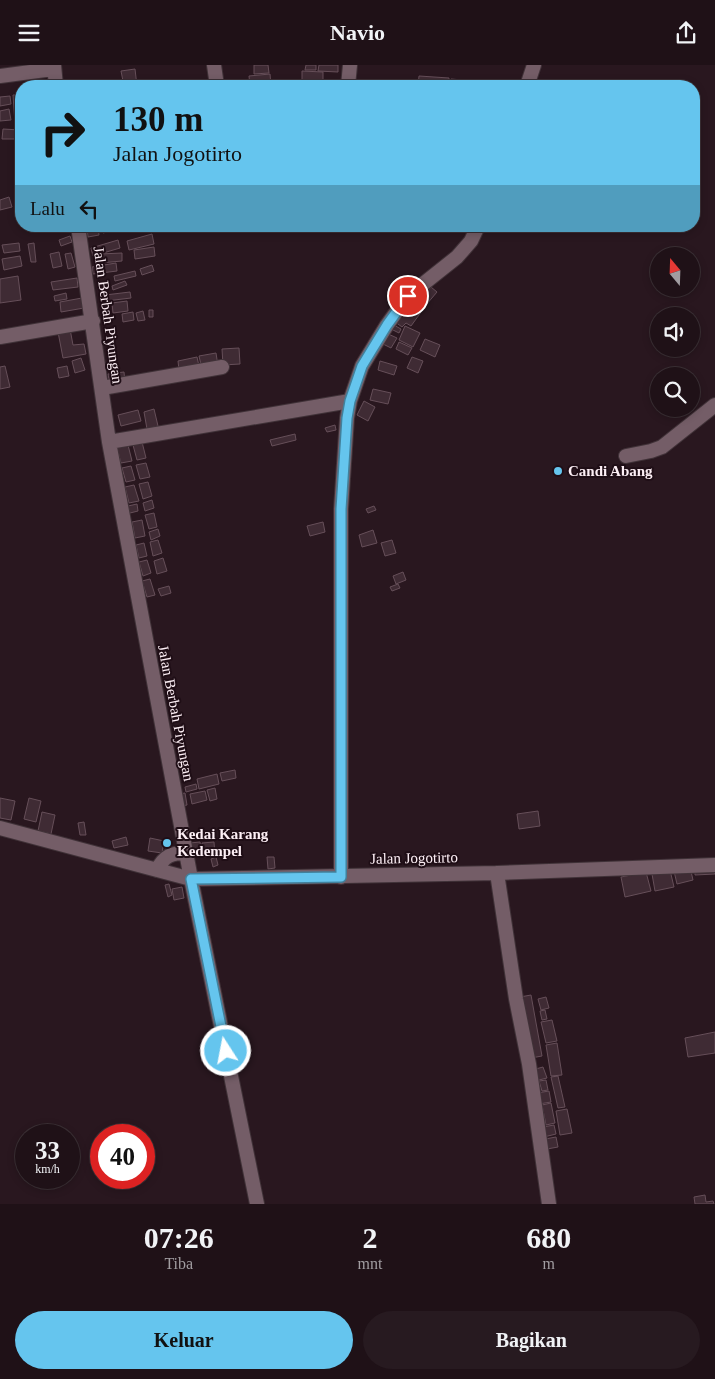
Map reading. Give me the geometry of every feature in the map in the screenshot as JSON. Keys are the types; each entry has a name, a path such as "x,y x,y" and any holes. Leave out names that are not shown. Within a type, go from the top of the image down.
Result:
{"street":[{"path":"214,65 216,80"},
{"path":"349,80 350,65"},
{"path":"529,80 534,65"},
{"path":"0,76 54,67 55,80"},
{"name":"Jalan Berbah Piyungan","path":"79,232 109,442 191,879 257,1204"},
{"path":"341,877 341,509 347,418 350,401 362,366 408,296 457,257 471,241 475,232"},
{"path":"0,337 93,321"},
{"path":"102,388 222,367"},
{"path":"109,442 350,401"},
{"path":"626,456 662,447 715,405"},
{"name":"Jalan Jogotirto","path":"0,828 191,879 496,873 715,865"},
{"path":"157,870 167,855 186,853"},
{"path":"496,873 516,999 529,1064 549,1204"}],"building":[{"path":"254,65 268,65 269,73 254,74"},
{"path":"306,65 316,65 316,70 305,70"},
{"path":"319,65 338,65 338,72 318,71"},
{"path":"135,69 136,80 123,80 121,71"},
{"path":"302,71 323,72 323,80 302,80"},
{"path":"270,74 270,80 249,80 249,76"},
{"path":"419,76 449,78 449,80 419,80"},
{"path":"13,95 15,95 15,124"},
{"path":"10,96 11,104 0,106 0,97"},
{"path":"9,109 11,120 0,121 0,111"},
{"path":"3,129 15,130 15,139 2,139"},
{"path":"9,197 12,207 0,210 0,200"},
{"path":"88,232 99,232 99,235 88,237"},
{"path":"152,234 154,244 129,250 127,241"},
{"path":"70,236 72,242 61,246 59,240"},
{"path":"118,240 120,248 93,256 91,248"},
{"path":"19,243 20,251 4,253 2,245"},
{"path":"34,243 36,262 31,262 28,244"},
{"path":"154,247 155,256 135,259 134,250"},
{"path":"59,252 62,266 53,268 50,254"},
{"path":"71,253 75,267 68,269 65,254"},
{"path":"122,253 122,261 100,263 100,254"},
{"path":"20,256 22,266 4,270 2,259"},
{"path":"116,263 117,271 93,274 92,267"},
{"path":"152,265 154,271 142,275 140,269"},
{"path":"135,271 136,276 115,281 114,276"},
{"path":"18,276 21,300 0,303 0,279"},
{"path":"77,278 78,287 53,290 51,282"},
{"path":"125,281 127,285 113,290 112,286"},
{"path":"431,287 437,292 426,305 420,300"},
{"path":"130,292 131,298 106,301 105,295"},
{"path":"66,293 67,299 55,301 54,296"},
{"path":"412,296 426,305 419,315 405,305"},
{"path":"82,298 84,308 61,312 60,302"},
{"path":"127,301 128,311 113,313 112,303"},
{"path":"405,306 419,315 411,326 406,323 402,327 394,321"},
{"path":"149,310 153,310 153,317 149,317"},
{"path":"143,311 145,320 138,321 136,313"},
{"path":"133,312 134,320 123,322 122,314"},
{"path":"390,323 401,329 399,333 387,327"},
{"path":"405,326 420,333 413,347 399,340"},
{"path":"70,329 73,345 84,344 86,354 63,358 58,332"},
{"path":"386,333 397,338 391,348 381,343"},
{"path":"425,339 440,345 435,357 420,350"},
{"path":"399,342 412,348 408,355 396,349"},
{"path":"239,348 240,364 223,365 222,349"},
{"path":"216,353 218,366 202,369 199,356"},
{"path":"197,357 199,366 179,370 178,361"},
{"path":"412,357 423,361 418,373 407,368"},
{"path":"81,358 85,370 75,373 72,361"},
{"path":"380,361 397,366 394,375 378,370"},
{"path":"5,366 10,387 0,389 0,367"},
{"path":"67,366 69,376 59,378 57,368"},
{"path":"124,372 125,383 110,385 108,374"},
{"path":"373,389 391,393 388,404 370,400"},
{"path":"364,401 375,407 368,421 357,415"},
{"path":"154,409 158,426 147,429 144,412"},
{"path":"138,410 141,421 121,426 118,415"},
{"path":"335,425 336,430 327,432 325,428"},
{"path":"295,434 296,440 272,446 270,440"},
{"path":"142,442 146,458 137,460 133,445"},
{"path":"128,445 132,461 121,463 117,448"},
{"path":"146,463 150,477 140,479 136,465"},
{"path":"131,466 135,480 126,482 122,468"},
{"path":"148,482 152,496 143,499 139,484"},
{"path":"134,485 139,501 129,503 125,487"},
{"path":"152,500 154,508 145,511 143,503"},
{"path":"137,504 138,511 130,513 128,506"},
{"path":"374,506 376,510 368,513 366,509"},
{"path":"154,513 157,527 149,529 145,515"},
{"path":"142,520 145,536 135,538 132,522"},
{"path":"323,522 325,532 310,536 307,526"},
{"path":"158,529 160,536 151,540 149,532"},
{"path":"373,530 377,543 362,547 359,535"},
{"path":"158,540 162,553 153,556 150,542"},
{"path":"392,540 396,553 385,556 381,543"},
{"path":"144,543 147,556 139,558 136,545"},
{"path":"163,558 167,571 157,574 154,561"},
{"path":"147,560 151,573 143,576 139,562"},
{"path":"403,572 406,580 396,584 393,576"},
{"path":"150,579 155,595 147,597 142,581"},
{"path":"398,584 400,588 392,591 390,587"},
{"path":"169,586 171,593 161,596 158,589"},
{"path":"235,770 236,778 222,781 220,773"},
{"path":"217,774 219,784 199,789 197,779"},
{"path":"196,784 197,789 186,792 185,787"},
{"path":"215,788 217,799 210,801 207,790"},
{"path":"205,791 207,800 192,804 190,794"},
{"path":"185,793 187,805 182,806 179,794"},
{"path":"0,798 15,801 11,820 0,818"},
{"path":"29,798 41,801 36,822 24,819"},
{"path":"538,811 540,826 519,829 517,814"},
{"path":"42,812 55,815 51,834 38,831"},
{"path":"84,822 86,835 80,835 78,823"},
{"path":"126,837 128,845 114,848 112,841"},
{"path":"150,838 164,841 162,853 148,851"},
{"path":"165,839 171,839 171,848 165,848"},
{"path":"200,842 201,849 191,851 190,843"},
{"path":"214,842 215,856 203,857 202,843"},
{"path":"216,857 218,865 213,867 211,859"},
{"path":"267,857 274,857 275,868 268,869"},
{"path":"690,867 693,880 677,884 674,871"},
{"path":"715,867 715,874 695,875 695,868"},
{"path":"670,870 674,887 655,891 652,874"},
{"path":"646,872 651,891 625,897 621,877"},
{"path":"169,884 172,895 168,897 165,885"},
{"path":"182,887 184,898 174,900 172,889"},
{"path":"531,995 542,1056 531,1058 520,997"},
{"path":"546,997 549,1008 541,1010 538,999"},
{"path":"545,1010 547,1019 542,1020 540,1011"},
{"path":"552,1020 557,1041 546,1043 541,1022"},
{"path":"715,1032 715,1053 688,1057 685,1038"},
{"path":"557,1043 562,1075 551,1076 546,1045"},
{"path":"543,1067 547,1078 535,1081 532,1070"},
{"path":"558,1076 565,1107 558,1108 551,1077"},
{"path":"546,1080 548,1090 542,1091 539,1081"},
{"path":"549,1091 551,1102 539,1104 537,1093"},
{"path":"551,1103 555,1123 546,1125 542,1105"},
{"path":"567,1109 572,1133 560,1135 556,1111"},
{"path":"554,1125 556,1134 544,1137 543,1127"},
{"path":"556,1137 558,1147 547,1149 545,1139"},
{"path":"705,1195 706,1202 713,1201 714,1204 695,1204 694,1197"}],"place":[{"name":"Candi Abang","path":"558,471"},
{"name":"Kedai Karang Kedempel","path":"167,843"}],"route":[{"path":"226,1051 191,879 341,877 341,509 347,418 350,401 362,366 387,325 408,296"}]}
